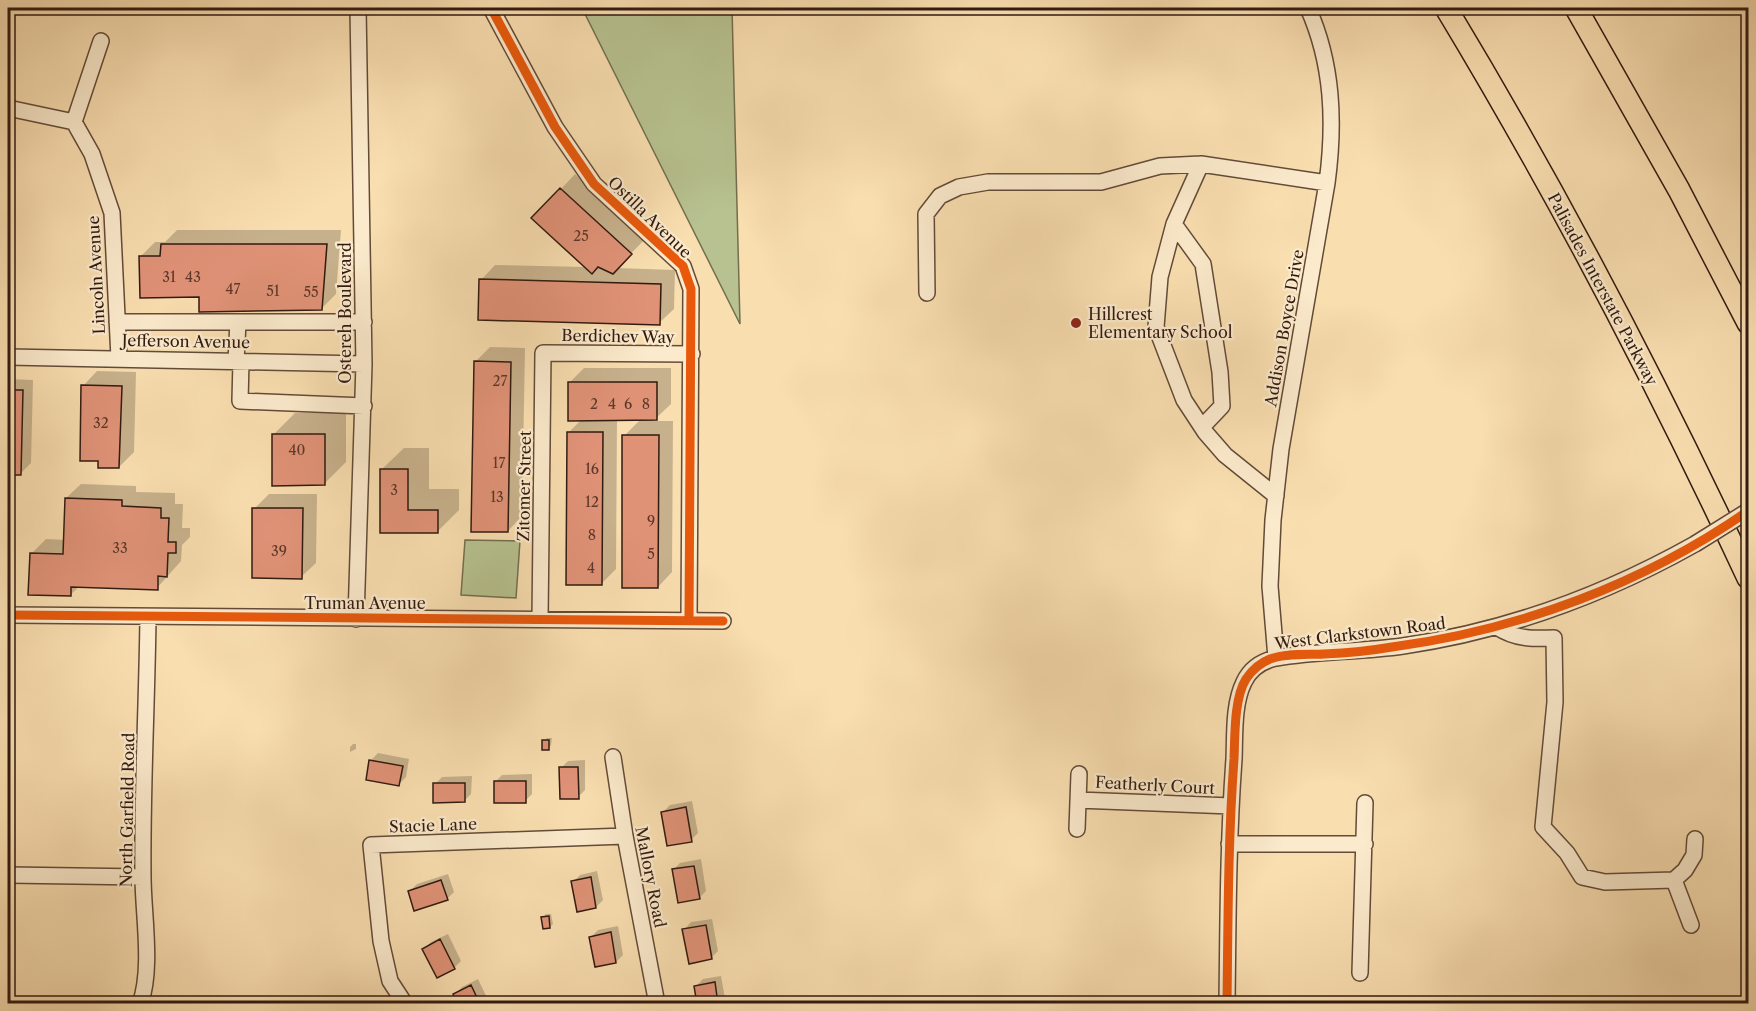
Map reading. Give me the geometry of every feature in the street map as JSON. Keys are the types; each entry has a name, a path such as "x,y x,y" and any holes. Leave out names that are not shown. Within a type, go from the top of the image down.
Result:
{"highway":[{"name":"Palisades Interstate Parkway","path":"1446,8 1585,253 1662,399 1749,578"},
{"path":"1576,8 1679,190 1749,323"}],"street":[{"name":"Ostereh Boulevard","path":"356,619 364,406 358,8"},
{"name":"Ostilla Avenue","path":"490,8 555,127 594,184 683,266 691,289 689,620"},
{"name":"Addison Boyce Drive","path":"1276,658 1270,586 1271,542 1291,387 1327,183 1332,133 1330,88 1322,50 1308,8"},
{"path":"8,108 74,122 101,41"},
{"name":"Lincoln Avenue","path":"74,122 92,154 112,213 119,358"},
{"path":"1201,164 1174,224 1161,277 1156,327 1184,400 1202,427 1225,455 1276,496"},
{"path":"927,293 926,214 940,196 958,187 988,182 1101,182 1160,166 1201,164 1327,183"},
{"path":"1174,224 1203,264 1220,372 1222,406 1202,427"},
{"path":"117,322 364,322"},
{"path":"238,322 240,401 364,406"},
{"name":"Berdichev Way","path":"543,353 692,354"},
{"name":"Zitomer Street","path":"540,619 543,353"},
{"name":"Jefferson Avenue","path":"8,357 364,364"},
{"name":"West Clarkstown Road","path":"1227,1004 1229,844 1237,715 1242,688 1248,676 1257,666 1276,658 1403,646 1497,627 1550,610 1644,571 1695,544 1749,511"},
{"name":"Truman Avenue","path":"8,615 723,621"},
{"name":"North Garfield Road","path":"140,1004 143,996 147,949 143,877 148,616"},
{"path":"1497,627 1513,636 1554,638 1555,702 1543,827 1567,854 1582,877 1605,882 1674,880 1685,870 1694,855 1695,839"},
{"name":"Mallory Road","path":"613,757 625,836 657,1004"},
{"name":"Featherly Court","path":"1077,829 1079,774"},
{"name":"Featherly Court","path":"1078,800 1231,806"},
{"path":"1360,973 1365,802"},
{"name":"Stacie Lane","path":"405,1004 390,981 381,941 371,845 625,836"},
{"path":"1229,844 1365,843"},
{"path":"8,875 143,877"},
{"path":"1674,880 1691,925"}],"green space":[{"path":"582,8 732,8 740,324"},
{"path":"465,540 520,541 516,598 461,595"}],"building":[{"path":"560,188 632,254 613,274 598,267 592,274 531,218"},
{"path":"161,244 327,244 322,310 199,312 199,297 140,298 139,256 160,256"},
{"path":"479,279 661,284 660,325 478,320"},
{"path":"474,361 511,362 508,532 471,532"},
{"path":"568,382 657,382 657,420 568,421"},
{"path":"81,385 122,386 119,468 98,468 98,461 80,461"},
{"path":"8,390 23,390 21,475 8,475"},
{"path":"567,432 603,432 602,585 566,585"},
{"path":"272,434 325,434 325,485 272,486"},
{"path":"622,435 659,435 658,588 622,588"},
{"path":"380,469 408,469 408,510 438,510 438,533 380,533"},
{"path":"65,498 122,500 122,506 161,508 161,518 169,518 168,542 176,542 176,553 168,553 167,577 158,576 158,590 71,587 71,596 28,595 30,553 63,554"},
{"path":"252,508 303,508 302,579 252,578"},
{"path":"542,740 549,740 549,750 542,750"},
{"path":"369,760 403,766 399,786 366,780"},
{"path":"559,767 578,767 579,799 560,799"},
{"path":"494,781 526,781 526,803 494,803"},
{"path":"433,783 465,783 465,802 433,803"},
{"path":"686,807 692,842 667,846 661,812"},
{"path":"694,866 700,899 678,903 672,869"},
{"path":"591,877 596,908 577,912 571,881"},
{"path":"441,880 448,900 414,911 408,891"},
{"path":"549,916 550,928 543,929 541,917"},
{"path":"706,925 712,959 689,964 682,929"},
{"path":"611,932 616,963 595,967 589,937"},
{"path":"440,939 455,969 437,978 422,949"},
{"path":"715,982 718,1004 697,1004 694,986"},
{"path":"471,985 480,1004 458,1004 453,994"}],"cycle path":[{"path":"491,8 555,127 594,184 683,266 691,289 689,620"},
{"path":"1227,1004 1229,850 1236,718 1242,687 1254,670 1277,657 1383,648 1486,629 1533,616 1623,582 1666,561 1748,511"},
{"path":"8,615 723,621"}],"place":[{"name":"Hillcrest Elementary School","path":"1076,323"}]}
